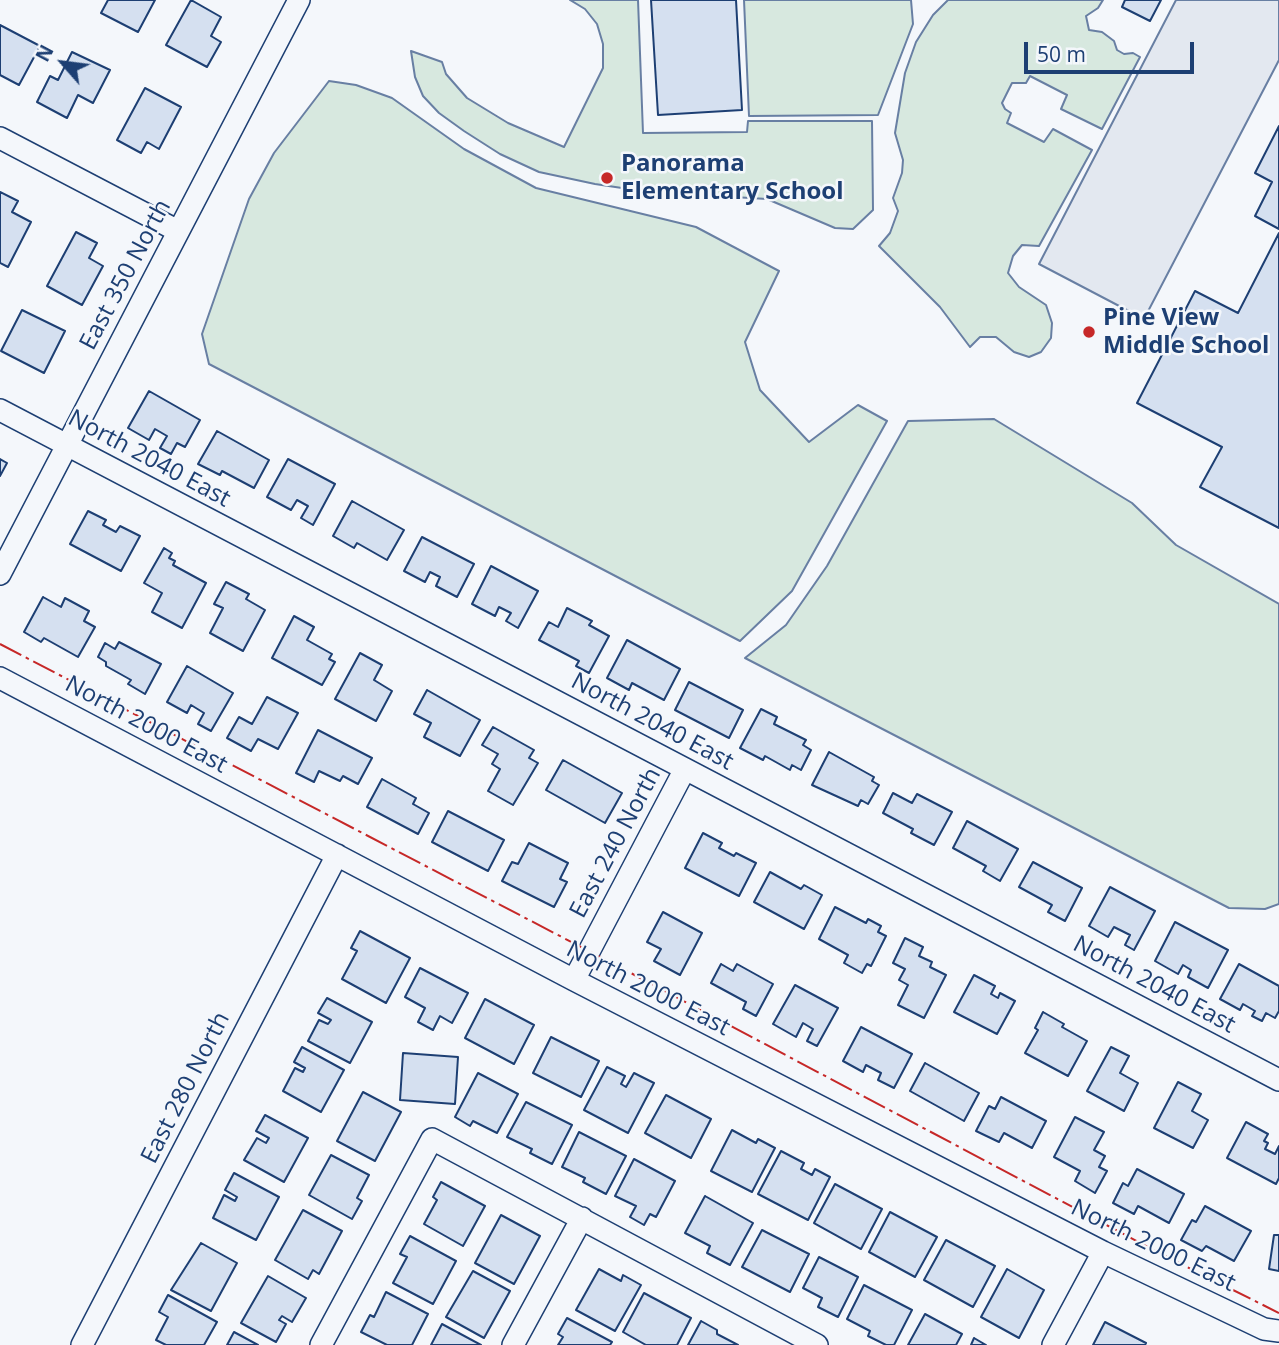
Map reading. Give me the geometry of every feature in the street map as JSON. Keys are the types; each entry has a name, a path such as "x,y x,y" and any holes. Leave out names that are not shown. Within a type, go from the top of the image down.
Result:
{"street":[{"name":"East 350 North","path":"0,574 296,1"},
{"path":"0,138 178,232"},
{"name":"North 2040 East","path":"0,410 1279,1080"},
{"name":"North 2000 East","path":"0,678 574,980 1103,1252 1264,1329 1279,1331"},
{"name":"East 240 North","path":"574,980 685,769"},
{"name":"East 280 North","path":"82,1345 337,855"},
{"path":"321,1345 432,1139 817,1345"},
{"path":"513,1345 582,1218"},
{"path":"1054,1345 1103,1252"}],"shaded area":[{"path":"570,0 638,0 643,133 747,132 748,121 872,121 873,210 853,229 835,228 767,199 649,192 539,172 500,154 464,131 439,113 423,96 415,77 411,51 442,62 446,74 467,98 508,123 564,147 603,68 603,44 597,24 585,9"},
{"path":"744,0 911,0 913,24 878,115 749,116"},
{"path":"948,0 1103,0 1098,8 1086,16 1089,30 1102,32 1114,41 1117,50 1124,54 1133,53 1140,57 1102,129 1061,109 1067,95 1030,76 1026,83 1012,83 1002,103 1011,113 1007,123 1044,142 1053,129 1092,150 1039,246 1022,245 1013,256 1008,273 1019,287 1046,305 1052,323 1051,338 1041,352 1029,357 1014,352 996,337 980,337 970,347 940,307 879,246 890,233 898,211 893,198 902,173 903,160 895,133 905,73 916,42 933,15"},
{"path":"1176,0 1279,0 1279,60 1144,319 1039,264"},
{"path":"329,81 356,85 392,98 464,149 536,188 696,227 779,271 745,342 760,390 809,442 858,405 887,421 792,591 740,641 209,364 202,334 249,199 274,153"},
{"path":"994,419 1132,503 1176,545 1279,604 1279,904 1265,909 1229,908 745,658 786,625 827,566 908,421"}],"building":[{"path":"108,0 155,0 138,32 101,13"},
{"path":"191,0 221,17 211,36 221,42 207,67 166,45"},
{"path":"651,0 736,0 742,110 658,115"},
{"path":"1125,0 1161,0 1150,21 1122,7"},
{"path":"0,25 40,46 19,85 0,75"},
{"path":"72,52 110,70 93,103 78,95 67,118 37,102 50,76 58,80"},
{"path":"145,88 181,107 159,149 147,142 141,153 117,140"},
{"path":"1279,126 1279,229 1255,216 1272,182 1255,173"},
{"path":"0,192 18,201 12,212 31,222 8,267 0,263"},
{"path":"76,232 97,243 89,258 103,266 82,305 47,286"},
{"path":"1279,233 1279,528 1200,487 1222,447 1137,403 1195,291 1238,313"},
{"path":"22,310 65,331 44,373 1,351"},
{"path":"149,391 200,420 185,447 177,443 171,454 160,448 167,436 155,429 149,440 128,428"},
{"path":"217,431 269,460 254,488 222,471 220,475 198,464"},
{"path":"0,459 7,463 0,476"},
{"path":"288,459 335,484 313,525 301,518 308,506 297,500 291,510 267,497"},
{"path":"352,501 404,530 387,560 357,543 354,548 333,536"},
{"path":"88,511 106,520 103,525 116,532 120,526 140,536 121,571 70,544"},
{"path":"422,537 474,564 457,597 436,586 440,577 430,572 425,582 404,571"},
{"path":"164,548 172,553 169,558 175,561 173,565 206,583 182,628 152,612 162,593 144,583"},
{"path":"491,566 538,591 518,628 506,621 511,613 499,607 495,616 472,604"},
{"path":"226,582 249,594 246,599 265,610 243,651 210,633 223,608 214,604"},
{"path":"43,597 61,607 65,598 89,611 84,621 95,627 78,657 44,638 41,642 24,632"},
{"path":"567,608 592,621 589,625 609,636 589,673 576,666 579,661 539,640 549,622 558,627"},
{"path":"294,616 314,627 307,640 332,654 329,659 335,662 322,685 272,658"},
{"path":"627,640 680,669 664,700 632,683 629,690 607,678"},
{"path":"119,642 161,664 145,694 128,684 131,680 106,666 106,662 98,657 105,643 115,649"},
{"path":"360,653 382,665 374,680 392,691 376,721 335,699"},
{"path":"187,666 233,693 211,731 198,724 204,713 191,705 187,713 167,702"},
{"path":"689,682 743,710 729,738 675,710"},
{"path":"427,690 480,720 460,756 424,737 431,723 414,714"},
{"path":"267,697 298,713 278,749 258,739 251,751 227,738 239,717 252,724"},
{"path":"761,709 777,717 774,724 806,740 803,745 811,750 801,770 792,765 790,770 765,756 763,760 740,748"},
{"path":"493,727 534,750 529,758 538,763 513,805 488,791 500,769 492,764 498,754 482,745"},
{"path":"318,730 372,758 358,784 343,776 340,781 319,771 314,782 296,773"},
{"path":"829,752 874,777 872,781 879,785 868,804 861,800 858,806 812,785"},
{"path":"563,760 622,793 605,823 546,790"},
{"path":"382,779 416,798 413,804 429,813 418,834 367,807"},
{"path":"893,793 912,803 917,794 952,812 934,845 911,833 913,829 883,813"},
{"path":"448,811 504,840 488,871 432,842"},
{"path":"967,821 1018,849 1000,881 983,871 986,866 953,848"},
{"path":"703,833 722,843 719,848 756,863 739,896 685,868"},
{"path":"529,843 568,863 560,879 567,882 554,907 502,881 512,862 518,864"},
{"path":"1033,862 1082,888 1065,921 1048,912 1052,905 1019,887"},
{"path":"770,872 801,889 804,885 822,895 804,929 754,902"},
{"path":"1110,887 1155,911 1134,950 1125,945 1130,935 1114,927 1108,937 1089,926"},
{"path":"835,907 866,923 868,919 881,926 878,932 886,936 871,966 867,964 862,973 844,963 848,955 819,939"},
{"path":"663,912 702,933 680,975 654,961 661,949 647,942"},
{"path":"1175,922 1228,950 1208,988 1188,977 1191,970 1183,965 1178,974 1155,961"},
{"path":"360,931 410,958 386,1003 342,979 357,951 351,948"},
{"path":"905,938 923,947 919,956 932,962 930,967 946,975 924,1018 898,1005 908,985 899,980 905,969 893,963"},
{"path":"721,964 733,971 737,964 773,984 756,1016 743,1009 746,1002 711,983"},
{"path":"1239,964 1279,986 1279,1011 1275,1018 1266,1013 1262,1021 1252,1016 1255,1011 1243,1004 1240,1010 1220,999"},
{"path":"420,968 468,993 452,1023 440,1016 433,1030 418,1022 425,1008 405,997"},
{"path":"974,975 995,986 991,994 998,998 1000,993 1015,1001 997,1034 954,1012"},
{"path":"795,985 838,1008 817,1046 807,1041 813,1029 803,1023 796,1037 773,1024"},
{"path":"327,998 372,1022 350,1063 308,1041 319,1020 328,1024 331,1020 318,1013"},
{"path":"485,999 534,1025 514,1064 465,1038"},
{"path":"1043,1012 1087,1041 1068,1076 1025,1053 1038,1030 1035,1028"},
{"path":"861,1027 912,1054 894,1088 878,1080 881,1073 866,1065 863,1072 843,1061"},
{"path":"551,1037 599,1061 581,1097 533,1073"},
{"path":"302,1047 344,1070 321,1112 283,1091 295,1068 303,1072 305,1068 294,1062"},
{"path":"1111,1047 1129,1056 1120,1073 1138,1083 1124,1111 1087,1091"},
{"path":"403,1053 458,1057 455,1104 400,1100"},
{"path":"925,1063 979,1093 964,1121 910,1091"},
{"path":"607,1067 625,1076 621,1084 626,1087 634,1073 654,1083 628,1133 584,1110"},
{"path":"478,1073 518,1094 497,1133 473,1121 470,1126 455,1117"},
{"path":"1178,1082 1201,1094 1192,1111 1208,1120 1193,1148 1154,1128"},
{"path":"363,1092 401,1112 375,1161 337,1141"},
{"path":"666,1095 711,1119 691,1158 645,1133"},
{"path":"1001,1097 1046,1121 1032,1148 1004,1133 999,1142 976,1131 989,1106 995,1109"},
{"path":"526,1102 572,1125 552,1164 530,1153 532,1149 507,1137"},
{"path":"265,1115 308,1138 284,1182 244,1160 257,1138 266,1143 269,1138 256,1131"},
{"path":"1075,1117 1104,1132 1094,1150 1105,1156 1099,1167 1107,1171 1095,1193 1075,1181 1080,1171 1054,1157"},
{"path":"1246,1122 1268,1134 1264,1141 1268,1143 1265,1149 1275,1154 1279,1146 1279,1178 1276,1184 1227,1158"},
{"path":"732,1130 756,1143 758,1139 775,1148 752,1192 711,1171"},
{"path":"579,1132 626,1156 606,1194 583,1182 585,1178 562,1167"},
{"path":"781,1151 804,1163 801,1169 812,1175 815,1169 830,1177 808,1220 758,1194"},
{"path":"331,1155 369,1175 357,1198 362,1201 352,1219 309,1195"},
{"path":"634,1159 675,1181 656,1217 650,1214 644,1225 630,1217 636,1206 615,1196"},
{"path":"1137,1169 1184,1194 1169,1223 1138,1206 1134,1214 1113,1203 1123,1183 1128,1186"},
{"path":"234,1173 279,1197 256,1240 213,1218 224,1195 235,1201 237,1197 225,1190"},
{"path":"441,1182 485,1206 463,1246 424,1224 437,1200 433,1197"},
{"path":"835,1184 882,1209 861,1249 814,1223"},
{"path":"705,1196 753,1223 730,1265 707,1253 710,1246 685,1233"},
{"path":"1205,1206 1251,1231 1234,1261 1206,1246 1202,1251 1181,1240 1192,1220 1196,1222"},
{"path":"303,1210 342,1231 319,1274 313,1270 308,1279 275,1260"},
{"path":"890,1212 937,1237 915,1277 869,1252"},
{"path":"501,1215 540,1236 514,1284 475,1263"},
{"path":"762,1230 809,1254 790,1292 742,1267"},
{"path":"1274,1235 1279,1235 1279,1271 1269,1269"},
{"path":"410,1236 456,1261 433,1304 393,1283 407,1257 400,1254"},
{"path":"946,1240 995,1266 973,1307 924,1280"},
{"path":"201,1243 237,1263 211,1311 171,1290"},
{"path":"819,1257 858,1277 838,1317 818,1307 822,1298 803,1288"},
{"path":"599,1269 621,1281 623,1275 641,1285 615,1331 576,1310"},
{"path":"1007,1269 1044,1290 1019,1338 981,1317"},
{"path":"473,1271 510,1291 484,1338 446,1317"},
{"path":"268,1276 306,1298 292,1322 282,1316 279,1320 286,1324 276,1342 241,1323"},
{"path":"864,1285 912,1310 894,1345 886,1345 868,1336 870,1331 847,1319"},
{"path":"386,1292 428,1314 412,1345 387,1345 361,1332 370,1315 374,1317"},
{"path":"644,1293 691,1318 677,1345 646,1345 623,1332"},
{"path":"168,1295 217,1322 204,1345 166,1345 156,1340 168,1317 159,1312"},
{"path":"925,1314 962,1334 956,1345 908,1345"},
{"path":"567,1318 612,1342 610,1345 558,1345 563,1337 558,1334"},
{"path":"701,1321 717,1330 717,1334 738,1345 688,1345"},
{"path":"1105,1322 1146,1343 1145,1345 1093,1345"},
{"path":"442,1324 481,1345 431,1345"},
{"path":"234,1332 258,1345 227,1345"},
{"path":"974,1338 986,1345 971,1345"}],"power":[{"path":"0,644 627,971 1165,1256 1279,1313"}],"place":[{"name":"Panorama Elementary School","path":"607,178"},
{"name":"Pine View Middle School","path":"1089,332"}]}
